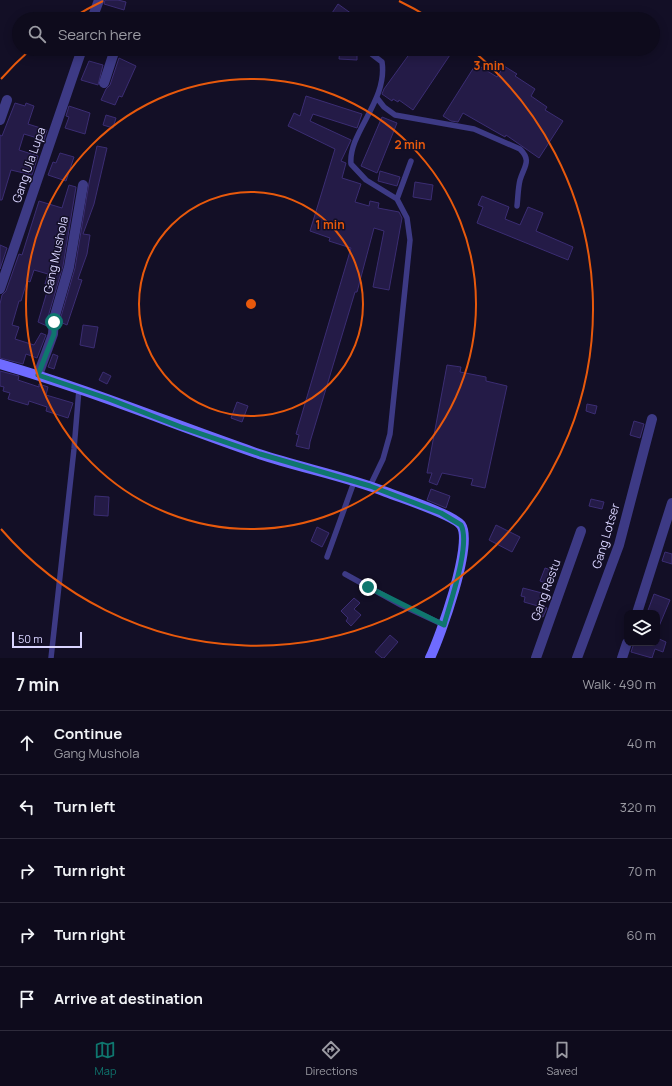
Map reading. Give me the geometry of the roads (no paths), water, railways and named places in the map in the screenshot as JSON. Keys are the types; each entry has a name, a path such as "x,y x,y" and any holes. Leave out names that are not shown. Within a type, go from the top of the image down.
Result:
{"main road":[{"path":"0,364 79,389 260,454 370,486 441,513 461,525 464,535 463,551 444,625 430,658"}],"street":[{"path":"95,12 99,0"},
{"name":"Gang Ula Lupa","path":"0,289 80,56"},
{"path":"104,83 113,56"},
{"path":"0,120 7,100"},
{"name":"Gang Mushola","path":"38,375 54,334 54,319 69,267 83,185"},
{"name":"Gang Lotser","path":"577,658 619,545 652,419"},
{"path":"638,610 672,503"},
{"name":"Gang Restu","path":"536,658 549,617 581,531"},
{"path":"622,658 626,646"}],"lane":[{"path":"370,486 383,459 390,434 410,240 407,218 397,199 366,180 351,164 356,141 377,98 382,78 382,62 374,56"},
{"path":"377,98 384,107 395,115 474,129 520,149 526,155 527,164 520,180 517,206"},
{"path":"397,199 411,161"},
{"path":"52,658 79,389"},
{"path":"326,557 354,482"},
{"path":"345,574 401,605 444,625"}]}
